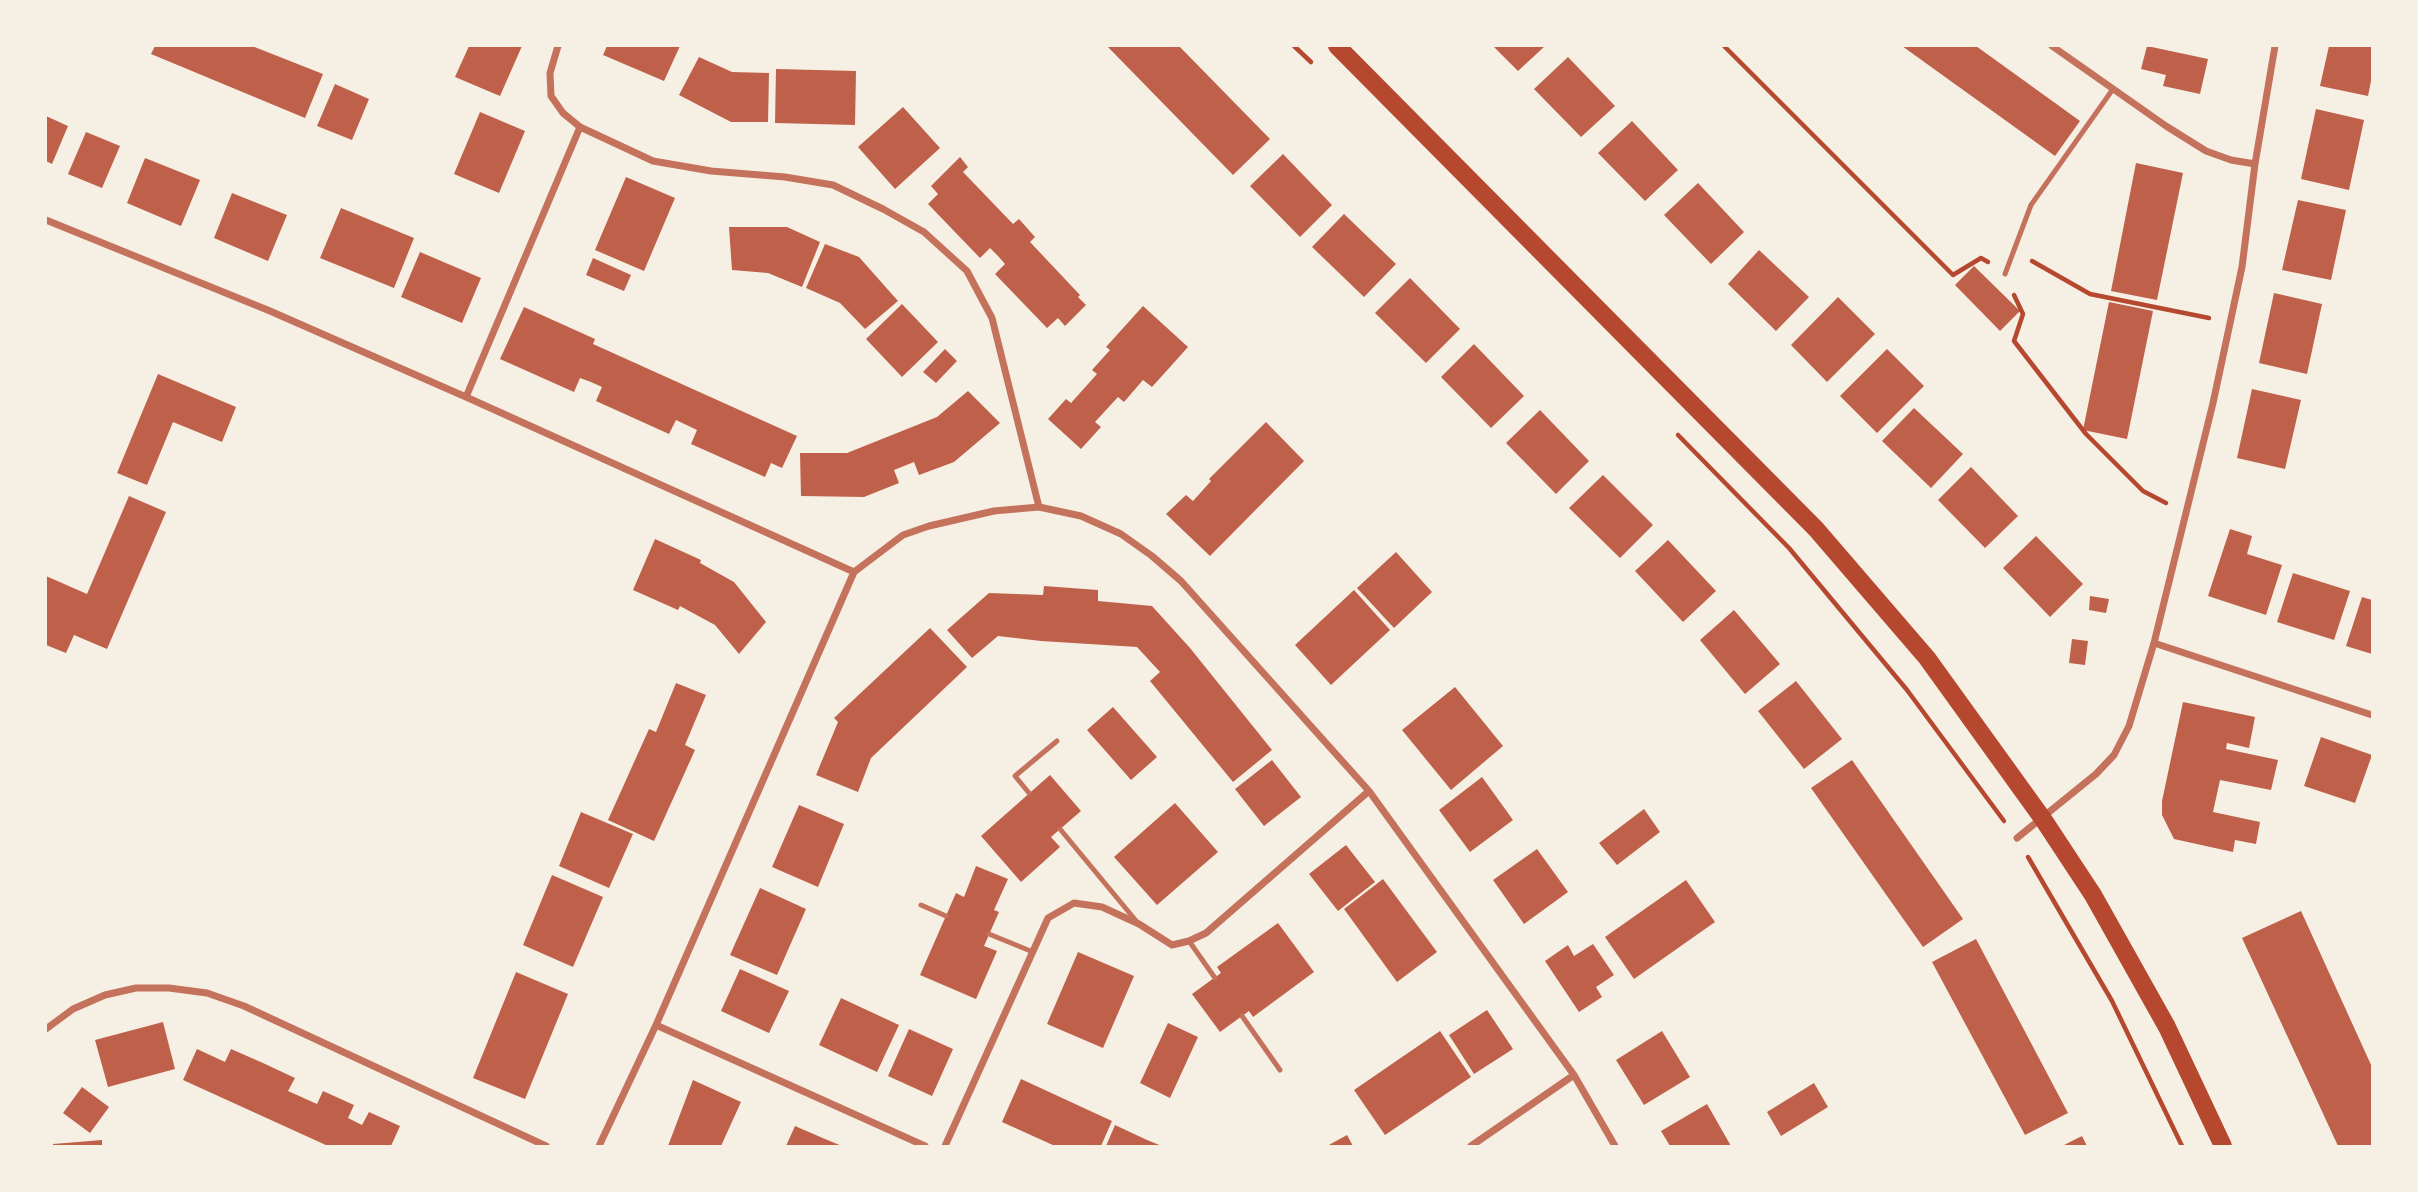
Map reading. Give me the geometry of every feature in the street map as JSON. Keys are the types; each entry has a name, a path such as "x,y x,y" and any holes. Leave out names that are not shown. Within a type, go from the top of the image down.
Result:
{"main road":[{"path":"1337,46 1816,529 1927,658 2043,818 2093,895 2167,1027 2223,1146"}],"street":[{"path":"558,46 550,73 551,96 563,113 580,127 653,160 711,172 785,177 833,185 924,232 967,271 992,318 1039,507"},
{"path":"2052,46 2206,151 2231,160 2255,164"},
{"path":"2017,838 2096,774 2114,755 2129,726 2154,643 2230,323 2242,267 2255,164 2275,46"},
{"path":"466,397 580,127"},
{"path":"46,220 270,311 854,572"},
{"path":"598,1146 656,1025 854,572 903,535 994,511 1039,507 1082,516 1121,534 1181,581 1369,791 1574,1076 1615,1146"},
{"path":"2154,643 2372,715"},
{"path":"945,1146 1048,918 1074,903 1102,907 1139,924 1172,945 1189,941 1206,933 1369,791"},
{"path":"46,1029 52,1022 74,1009 105,995 136,988 169,988 206,993 244,1006 546,1146"},
{"path":"656,1025 925,1146"},
{"path":"1471,1146 1574,1076"}],"lane":[{"path":"2005,274 2031,205 2113,89"},
{"path":"1030,793 1015,776 1057,741"},
{"path":"1060,829 1139,924"},
{"path":"921,905 946,916"},
{"path":"989,934 1033,952"},
{"path":"1189,941 1215,978"},
{"path":"1242,1016 1280,1070"}],"path":[{"path":"1294,46 1314,65"},
{"path":"1724,46 1953,275 1981,258 2005,274 2023,314 2014,341 2080,428 2143,491 2186,513"},
{"path":"2011,254 2031,261 2090,294 2230,323"},
{"path":"1673,430 1790,548 1907,690 2017,838 2112,1001 2182,1146"}],"building":[{"path":"155,46 252,46 323,74 305,118 151,54"},
{"path":"469,46 522,46 500,96 455,77"},
{"path":"607,46 680,46 664,81 603,55"},
{"path":"1107,46 1179,46 1270,139 1233,175"},
{"path":"1493,46 1545,46 1518,71"},
{"path":"1902,46 1976,46 2080,121 2055,156"},
{"path":"2147,46 2208,59 2200,94 2163,86 2166,75 2141,69"},
{"path":"2329,46 2372,46 2372,76 2368,96 2320,86"},
{"path":"699,57 732,72 769,73 768,122 731,122 679,95"},
{"path":"1568,57 1615,106 1581,137 1534,89"},
{"path":"776,69 856,71 855,125 775,123"},
{"path":"335,84 369,99 352,140 317,126"},
{"path":"903,107 940,148 895,189 858,147"},
{"path":"2316,109 2364,120 2349,190 2301,179"},
{"path":"480,112 525,131 499,193 454,174"},
{"path":"46,116 68,126 52,164 46,161"},
{"path":"1632,121 1678,170 1645,201 1598,153"},
{"path":"86,132 120,146 102,188 68,174"},
{"path":"1283,154 1332,205 1300,237 1250,186"},
{"path":"960,157 968,167 963,172 1013,224 1019,219 1035,237 1030,242 1080,295 1078,297 1086,305 1065,326 1058,318 1047,328 995,274 1005,264 998,256 990,248 980,258 928,204 938,194 931,186"},
{"path":"145,158 200,180 181,226 127,203"},
{"path":"2136,163 2183,173 2157,300 2111,291"},
{"path":"626,177 675,198 644,271 595,250"},
{"path":"1698,183 1744,232 1711,264 1664,215"},
{"path":"232,193 287,215 268,261 214,238"},
{"path":"2298,200 2346,210 2331,280 2282,270"},
{"path":"341,208 414,238 394,288 320,258"},
{"path":"1344,214 1396,264 1364,297 1312,247"},
{"path":"729,227 787,227 820,242 802,287 768,273 732,270"},
{"path":"825,244 859,257 898,301 865,329 840,303 806,288"},
{"path":"1759,250 1809,297 1776,331 1728,284"},
{"path":"420,252 481,278 462,323 401,297"},
{"path":"593,258 631,275 624,291 586,275"},
{"path":"1974,266 2020,311 2000,331 1955,285"},
{"path":"1410,278 1460,329 1426,363 1375,313"},
{"path":"2274,293 2322,304 2307,374 2259,363"},
{"path":"1838,297 1875,334 1827,382 1791,345"},
{"path":"2109,302 2153,311 2127,439 2083,430"},
{"path":"902,304 938,342 902,377 866,339"},
{"path":"1143,306 1188,347 1152,387 1143,380 1124,402 1118,397 1095,422 1101,427 1081,449 1048,419 1066,399 1071,403 1097,374 1092,370 1110,350 1106,347"},
{"path":"524,307 595,339 593,344 797,436 782,468 771,463 765,477 691,444 697,430 676,420 669,434 596,401 602,387 591,382 580,378 574,392 500,359"},
{"path":"1474,344 1524,396 1491,428 1441,377"},
{"path":"945,349 957,361 936,383 923,372"},
{"path":"1887,349 1924,386 1877,433 1840,396"},
{"path":"158,374 236,407 222,442 173,422 147,485 117,473"},
{"path":"2252,389 2301,400 2285,469 2237,458"},
{"path":"968,391 1000,423 954,462 919,475 914,462 894,470 899,483 864,497 801,496 800,453 847,453 937,417"},
{"path":"1914,408 1963,454 1931,488 1882,441"},
{"path":"1540,410 1589,461 1556,494 1506,443"},
{"path":"1266,422 1304,461 1210,556 1166,514 1186,495 1193,501 1211,481 1209,479"},
{"path":"1971,467 2018,516 1985,548 1938,500"},
{"path":"1603,475 1653,525 1620,558 1569,508"},
{"path":"129,496 166,512 107,649 74,635 66,653 46,645 46,576 87,594"},
{"path":"2230,529 2252,536 2247,554 2282,565 2266,615 2208,596"},
{"path":"2036,536 2083,584 2050,617 2003,568"},
{"path":"655,539 701,560 700,563 734,582 766,622 739,654 715,625 680,606 678,610 633,590"},
{"path":"1668,540 1716,591 1683,622 1635,571"},
{"path":"1396,552 1432,592 1394,628 1357,588"},
{"path":"2293,573 2350,591 2334,640 2277,622"},
{"path":"1044,586 1098,590 1098,601 1152,606 1190,648 1272,750 1233,782 1150,681 1160,672 1137,647 998,636 972,658 947,630 989,593 1043,595"},
{"path":"1354,590 1390,630 1331,685 1295,645"},
{"path":"2090,596 2109,599 2106,613 2089,610"},
{"path":"2362,597 2372,600 2372,654 2346,646"},
{"path":"1734,610 1780,664 1745,694 1700,640"},
{"path":"930,628 967,667 871,758 858,792 816,775 838,722 834,718"},
{"path":"2072,639 2088,641 2085,665 2069,663"},
{"path":"1796,681 1842,739 1804,769 1758,711"},
{"path":"676,683 706,695 685,745 695,750 654,841 608,820 649,729 656,732"},
{"path":"1455,687 1503,746 1451,790 1402,730"},
{"path":"2183,702 2255,717 2249,748 2227,743 2226,749 2278,760 2271,790 2220,780 2213,812 2260,822 2256,844 2235,840 2233,852 2174,839 2162,815 2162,801"},
{"path":"1113,707 1157,757 1131,780 1087,730"},
{"path":"2321,737 2372,755 2355,803 2304,786"},
{"path":"1272,760 1301,797 1264,826 1235,789"},
{"path":"1852,760 1963,919 1923,947 1811,788"},
{"path":"1050,775 1081,811 1051,837 1060,847 1021,882 981,836"},
{"path":"1482,777 1513,820 1470,852 1439,810"},
{"path":"1175,803 1218,852 1157,905 1114,857"},
{"path":"799,805 844,824 818,887 772,867"},
{"path":"1644,809 1660,832 1617,865 1599,843"},
{"path":"581,812 633,834 609,888 559,866"},
{"path":"1346,845 1375,882 1338,911 1309,874"},
{"path":"1537,849 1568,892 1524,924 1493,880"},
{"path":"976,866 1008,879 994,910 999,912 984,946 997,951 976,999 920,975 956,893 964,897"},
{"path":"552,875 603,897 573,967 523,945"},
{"path":"1383,879 1437,952 1397,982 1344,909"},
{"path":"1686,880 1715,922 1634,979 1605,937"},
{"path":"760,888 806,909 777,975 730,955"},
{"path":"2301,911 2372,1067 2372,1146 2338,1146 2242,938"},
{"path":"1278,923 1314,972 1253,1017 1249,1011 1220,1032 1192,994 1221,973 1217,967"},
{"path":"1976,939 2068,1113 2025,1135 1932,962"},
{"path":"1593,944 1614,975 1596,987 1602,997 1579,1012 1545,961 1568,945 1574,956"},
{"path":"1078,952 1134,976 1103,1048 1047,1024"},
{"path":"740,969 789,991 769,1033 721,1011"},
{"path":"516,972 568,994 525,1099 473,1078"},
{"path":"841,998 899,1025 877,1072 819,1045"},
{"path":"1487,1010 1513,1049 1474,1074 1449,1035"},
{"path":"163,1022 175,1069 108,1087 95,1040"},
{"path":"1168,1023 1198,1037 1170,1098 1140,1083"},
{"path":"909,1029 953,1049 932,1096 888,1076"},
{"path":"1440,1031 1471,1077 1385,1135 1354,1090"},
{"path":"1662,1031 1690,1077 1644,1105 1616,1060"},
{"path":"197,1049 225,1062 231,1049 263,1063 295,1078 288,1091 317,1104 323,1091 354,1105 348,1118 362,1125 369,1112 400,1126 391,1146 328,1146 183,1080"},
{"path":"1021,1079 1112,1121 1101,1146 1055,1146 1002,1122"},
{"path":"693,1080 741,1102 721,1146 668,1146"},
{"path":"1814,1083 1828,1107 1781,1136 1767,1112"},
{"path":"82,1087 109,1107 90,1133 63,1113"},
{"path":"1707,1104 1731,1146 1670,1146 1661,1131"},
{"path":"1115,1125 1147,1140 1162,1146 1106,1146"},
{"path":"795,1126 825,1139 842,1146 786,1146"},
{"path":"1347,1135 1353,1146 1327,1146"},
{"path":"2082,1136 2087,1146 2062,1146"},
{"path":"102,1140 102,1146 53,1146 53,1144"}]}
